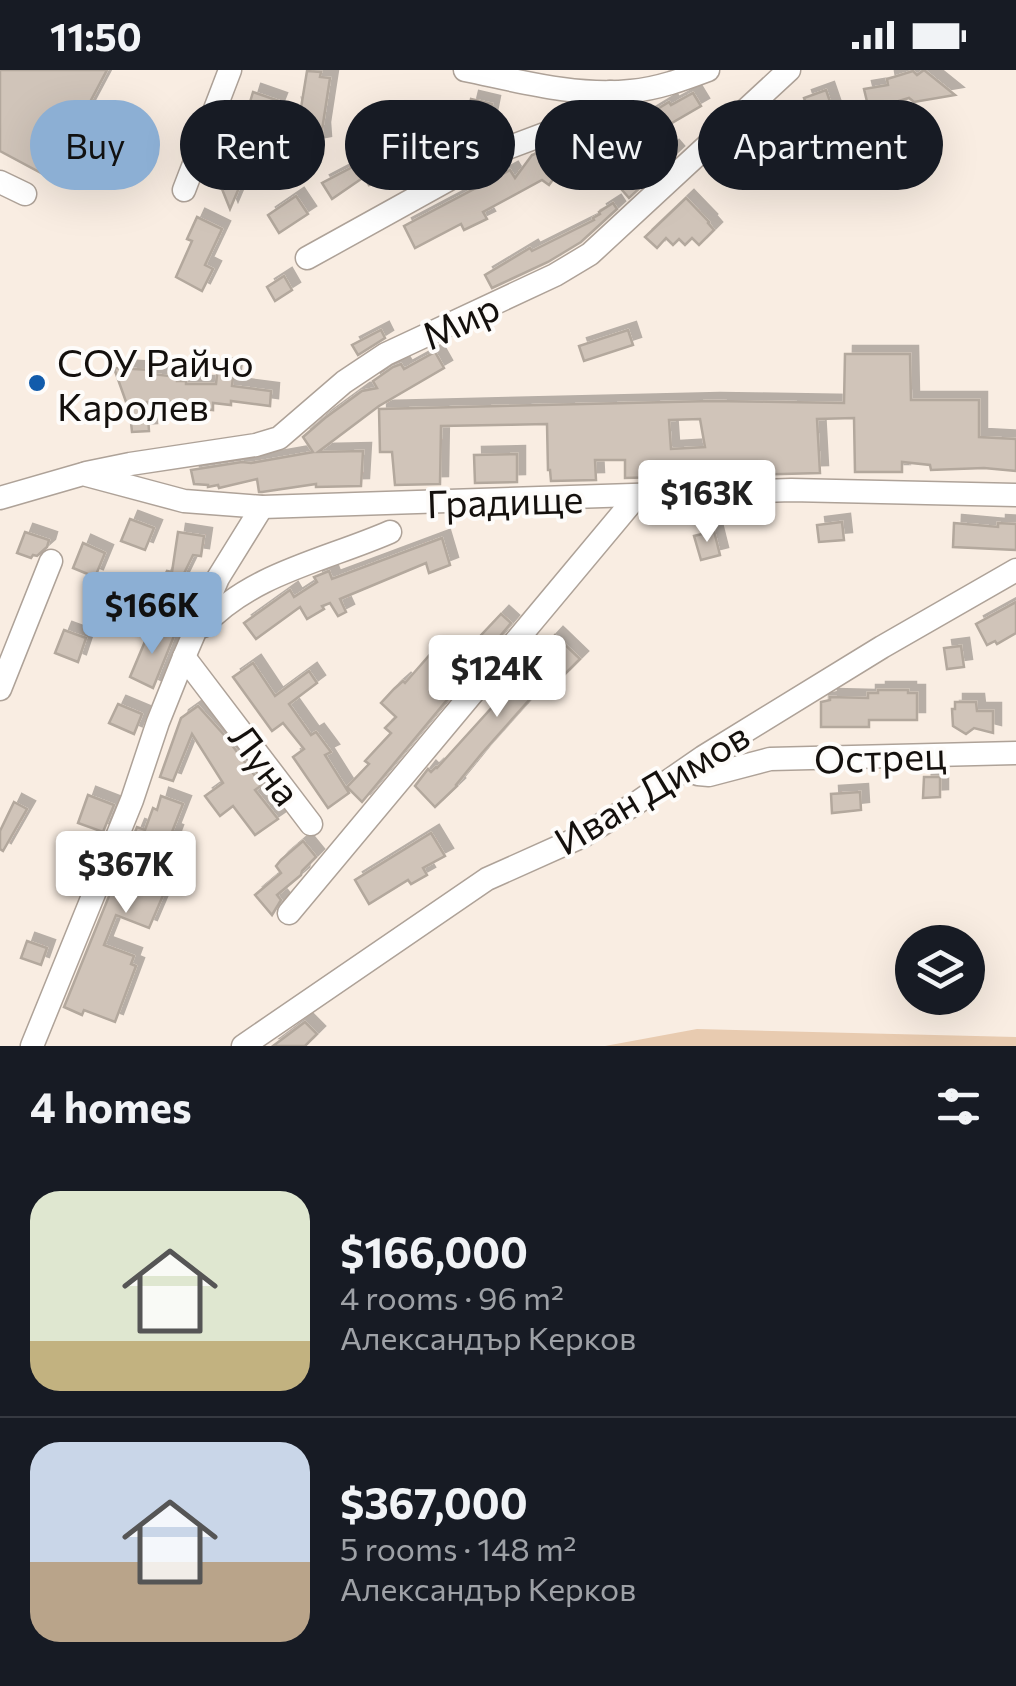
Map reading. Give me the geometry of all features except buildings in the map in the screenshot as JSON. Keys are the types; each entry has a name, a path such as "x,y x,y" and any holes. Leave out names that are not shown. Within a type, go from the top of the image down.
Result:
{"street":[{"path":"218,100 230,70"},
{"path":"466,70 652,88 708,70"},
{"name":"Мир","path":"83,474 279,438 344,382 386,354 555,275 590,254 789,70"},
{"path":"307,258 502,150 558,129 588,112 621,84"},
{"path":"0,182 25,194"},
{"path":"0,498 83,474"},
{"name":"Градище","path":"83,474 184,501 262,507 791,490 1016,494"},
{"path":"289,913 637,496"},
{"path":"32,1046 218,578 262,507"},
{"path":"189,646 220,608 260,584 390,532"},
{"path":"0,689 50,562"},
{"name":"Иван Димов","path":"243,1046 486,879 583,836 882,647 1016,570"},
{"name":"Луна","path":"189,646 311,824"},
{"name":"Острец","path":"687,768 709,775 770,759 1016,753"}],"shaded area":[{"path":"697,1029 1016,1037 1016,1046 605,1046"}],"place":[{"name":"СОУ Райчо Каролев","path":"37,383"}]}
